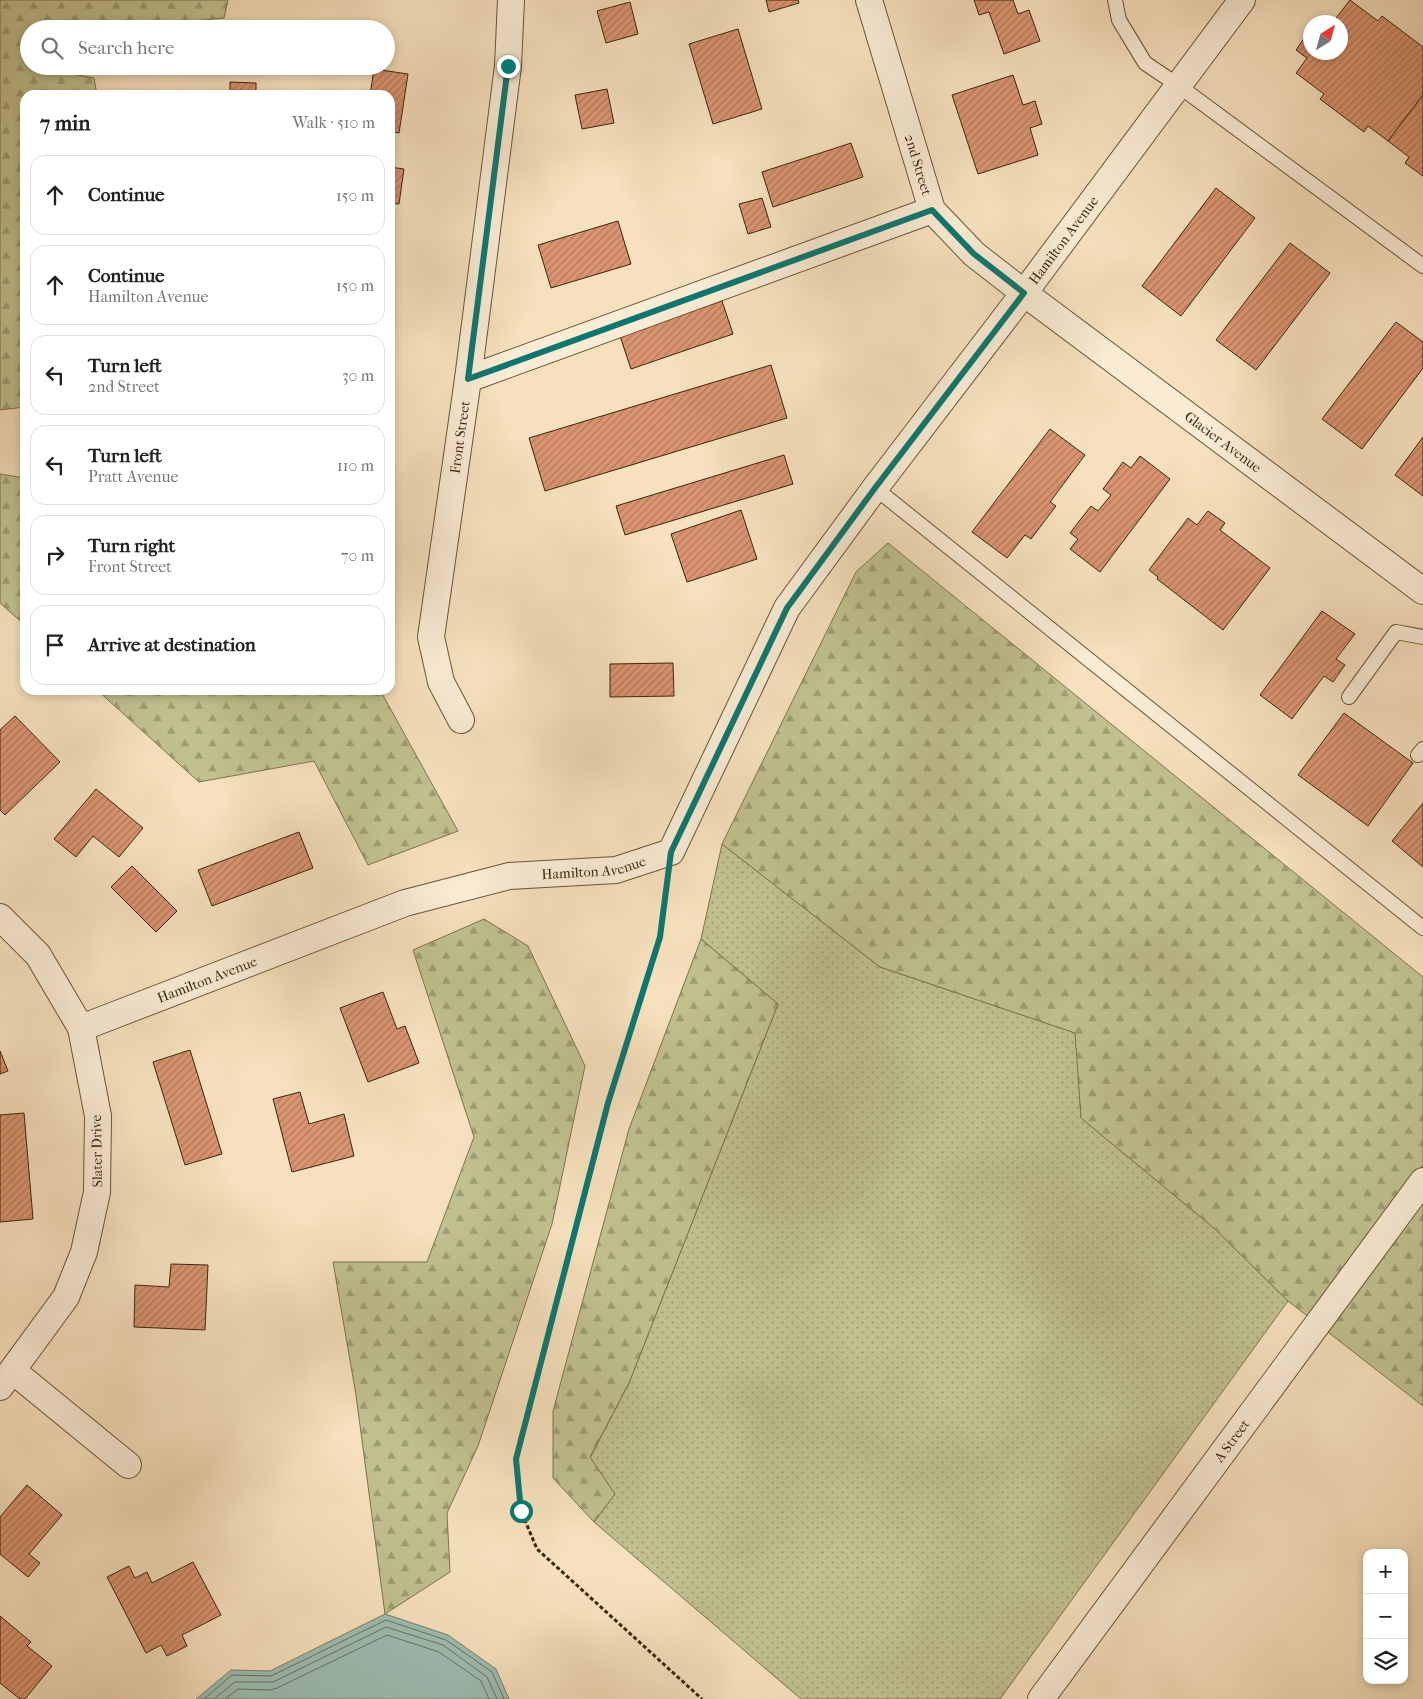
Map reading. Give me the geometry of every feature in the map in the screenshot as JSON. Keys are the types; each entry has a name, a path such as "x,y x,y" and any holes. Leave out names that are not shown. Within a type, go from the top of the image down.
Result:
{"street":[{"name":"Front Street","path":"461,720 441,682 432,637 468,379 508,66 510,0"},
{"name":"2nd Street","path":"869,0 932,210 974,254 1024,293"},
{"name":"Hamilton Avenue","path":"81,1028 405,903 509,876 616,870 671,852 787,608 1242,0"},
{"path":"468,379 932,210"},
{"name":"Glacier Avenue","path":"1024,293 1423,591"},
{"name":"Slater Drive","path":"0,917 38,955 81,1028 98,1116 97,1192 84,1252 66,1297 6,1379"},
{"name":"A Street","path":"1041,1699 1423,1181"},
{"path":"6,1379 128,1465"}],"lane":[{"path":"1115,0 1119,20 1145,63 1423,266"},
{"path":"875,488 1423,928"},
{"path":"1349,697 1396,632 1423,636"}],"path":[{"path":"671,852 660,937 608,1103 516,1459 521,1511 537,1549 702,1699"}],"green space":[{"path":"0,0 228,0 224,18 203,20 20,20 20,75 78,75 94,78 96,90 20,90 20,408 0,410"},
{"path":"0,474 20,477 20,621 0,603"},
{"path":"888,543 1423,977 1423,1406 1288,1301 1215,1229 1081,1118 1075,1033 880,967 722,844 856,572"},
{"path":"103,695 383,695 458,831 368,865 314,761 199,782"},
{"path":"722,844 880,967 1076,1033 1081,1118 1215,1229 1288,1301 1000,1699 801,1699 594,1522 615,1494 590,1458 629,1383 778,1004 701,939"},
{"path":"484,919 528,946 585,1066 552,1224 478,1446 447,1513 450,1572 385,1614 356,1395 333,1262 427,1262 474,1137 413,950"},
{"path":"701,939 778,1004 629,1383 590,1457 615,1494 594,1522 553,1478 553,1411 629,1129"}],"water":[{"path":"385,1614 448,1635 496,1669 509,1699 196,1699 231,1670 270,1671"}],"building":[{"path":"766,0 798,0 799,3 769,12"},
{"path":"974,0 1013,0 1018,14 1029,10 1040,41 1004,54 989,12 979,15"},
{"path":"1350,0 1378,21 1382,16 1423,47 1423,95 1388,141 1368,126 1364,132 1320,99 1324,94 1296,73 1306,60 1348,60 1348,15 1338,15"},
{"path":"630,2 638,34 606,43 597,11"},
{"path":"738,29 762,109 713,124 689,44"},
{"path":"1303,40 1303,55 1296,50"},
{"path":"395,72 408,74 399,133 395,132 395,90 371,90 373,75 395,75"},
{"path":"1013,75 1023,105 1035,101 1042,124 1030,128 1038,155 978,174 952,95"},
{"path":"230,82 256,83 256,90 230,90"},
{"path":"607,89 614,123 582,129 575,95"},
{"path":"1423,95 1423,176 1405,163 1409,157 1388,141"},
{"path":"851,143 863,177 773,207 762,172"},
{"path":"395,168 404,169 399,204 395,204"},
{"path":"1216,188 1255,218 1181,316 1142,286"},
{"path":"762,198 771,227 748,234 739,204"},
{"path":"618,221 631,264 551,288 538,245"},
{"path":"1290,243 1330,273 1256,370 1216,340"},
{"path":"722,301 733,334 631,369 620,336"},
{"path":"1396,322 1423,342 1423,368 1362,449 1322,419"},
{"path":"771,365 787,418 545,491 529,438"},
{"path":"1050,429 1085,455 1050,502 1056,506 1031,539 1025,535 1007,558 972,532"},
{"path":"1423,437 1423,496 1395,475"},
{"path":"784,455 793,484 625,535 616,506"},
{"path":"1140,456 1170,479 1100,572 1070,549 1078,539 1070,533 1091,506 1098,511 1111,495 1103,489 1123,462 1131,468"},
{"path":"741,510 757,559 687,582 671,534"},
{"path":"1208,511 1225,523 1220,530 1270,568 1223,630 1157,579 1158,577 1149,570 1188,518 1197,525"},
{"path":"1322,611 1355,634 1336,659 1345,665 1333,682 1324,676 1292,719 1260,695"},
{"path":"673,663 674,696 610,697 610,664"},
{"path":"1344,713 1413,763 1368,826 1298,775"},
{"path":"15,716 60,762 5,815 0,810 0,730"},
{"path":"96,789 143,828 119,857 93,836 76,857 54,839"},
{"path":"1423,803 1423,867 1392,841"},
{"path":"299,832 313,868 212,906 198,870"},
{"path":"132,866 177,911 156,932 111,887"},
{"path":"383,992 397,1029 405,1026 419,1063 368,1082 340,1008"},
{"path":"190,1050 222,1154 185,1165 153,1062"},
{"path":"0,1051 8,1071 0,1074"},
{"path":"300,1092 309,1124 344,1114 354,1156 292,1172 273,1099"},
{"path":"24,1113 33,1219 0,1222 0,1115"},
{"path":"171,1264 208,1265 205,1330 134,1327 135,1285 169,1287"},
{"path":"27,1485 62,1515 29,1554 40,1563 28,1577 0,1554 0,1517"},
{"path":"193,1562 221,1615 182,1635 187,1646 167,1656 161,1645 146,1653 107,1577 129,1566 135,1578 147,1572 152,1583"},
{"path":"0,1616 31,1642 27,1646 52,1666 25,1699 20,1699 0,1683"}],"route":[{"path":"508,66 468,379 932,210 974,254 1024,293 875,488 787,608 671,852 660,937 608,1103 516,1459 521,1511"}]}
